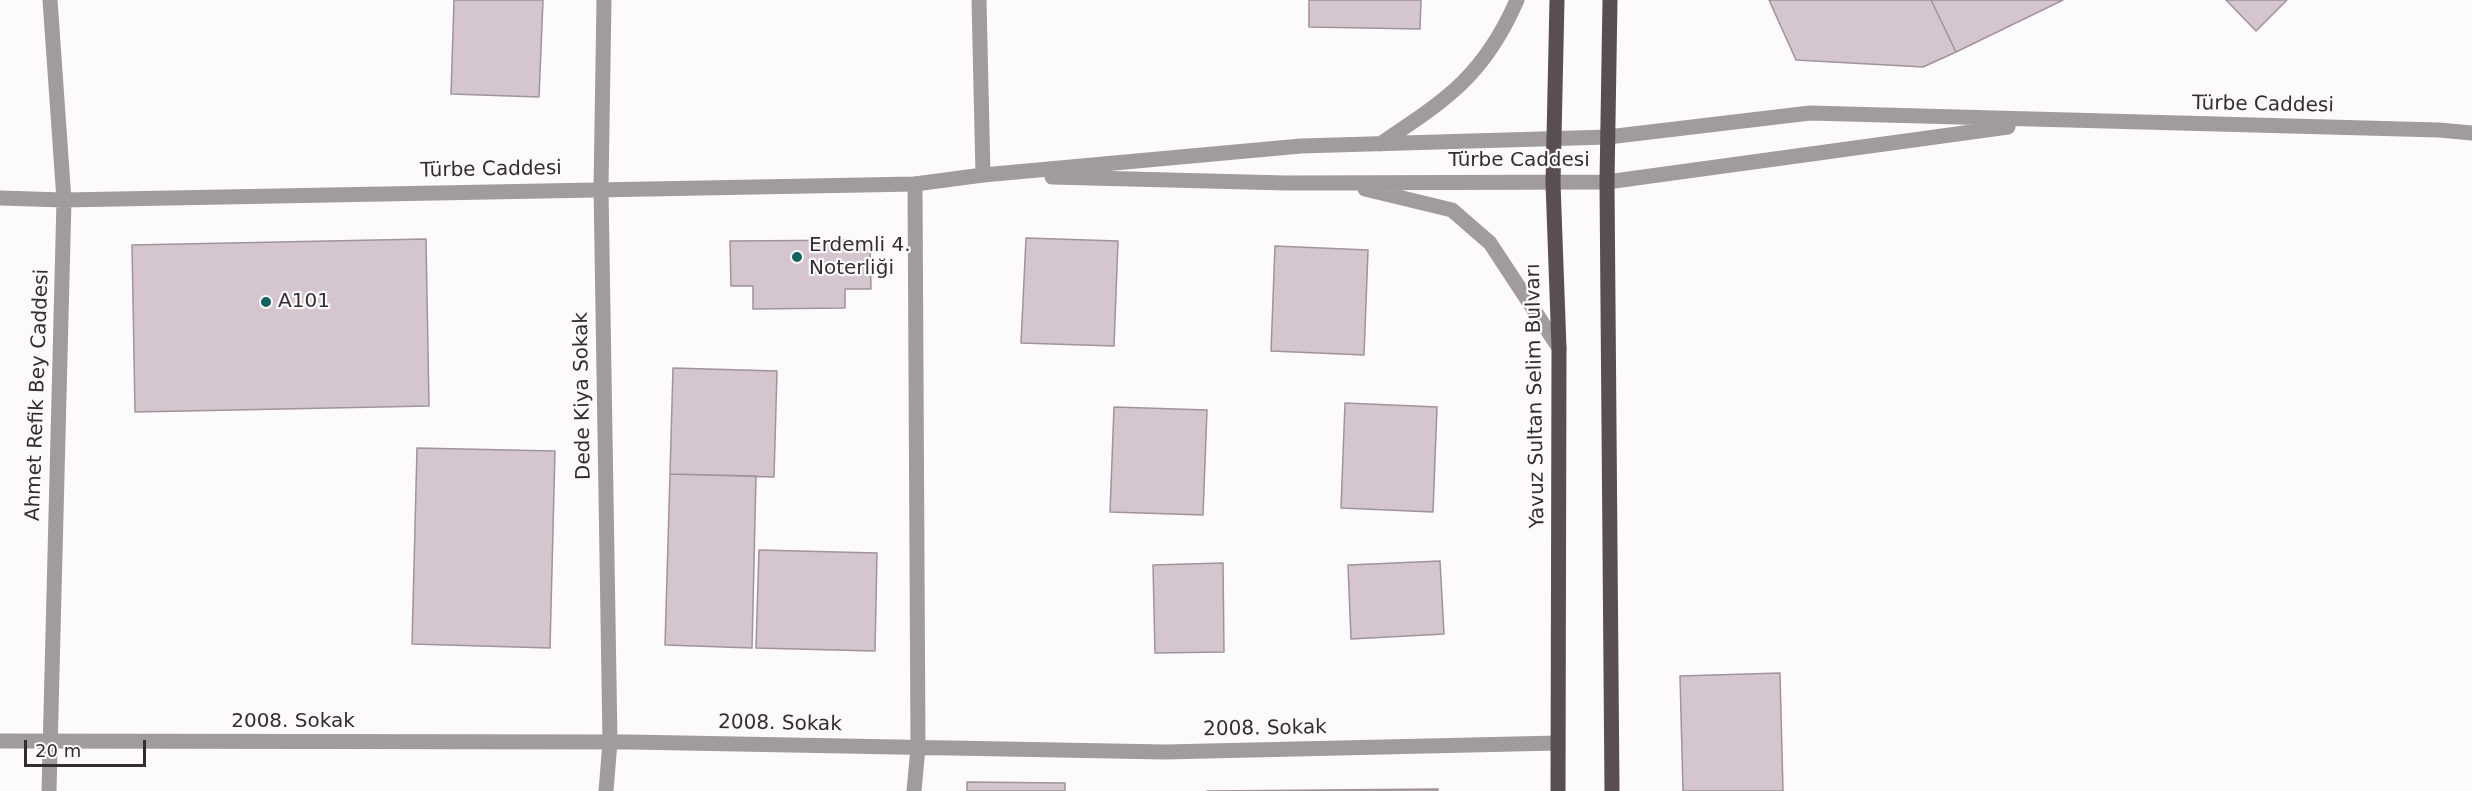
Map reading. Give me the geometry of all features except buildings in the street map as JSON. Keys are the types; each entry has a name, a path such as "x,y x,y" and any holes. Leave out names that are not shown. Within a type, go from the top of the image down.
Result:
{"main road":[{"name":"Yavuz Sultan Selim Bulvarı","path":"1557,0 1556,138 1552,183 1558,348 1558,791"},
{"path":"1610,0 1607,182 1612,791"}],"street":[{"name":"Ahmet Refik Bey Caddesi","path":"49,791 64,201 50,0"},
{"name":"Dede Kiya Sokak","path":"604,0 601,188 610,742 606,791"},
{"path":"979,0 983,175"},
{"path":"1380,144 1443,102 1478,69 1517,0"},
{"name":"Türbe Caddesi","path":"0,198 64,201 601,188 915,184 983,175 1301,146 1608,137 1810,113 2052,122 2439,130 2472,133"},
{"name":"Türbe Caddesi","path":"983,175 1342,183 1607,182 2052,122"},
{"path":"1342,183 1452,210 1490,243 1558,348"},
{"path":"914,791 918,748 915,184"},
{"name":"2008. Sokak","path":"0,741 50,743 610,742 1164,752 1558,743"}],"place":[{"name":"Erdemli 4. Noterliği","path":"797,257"},
{"name":"A101","path":"266,302"}]}
